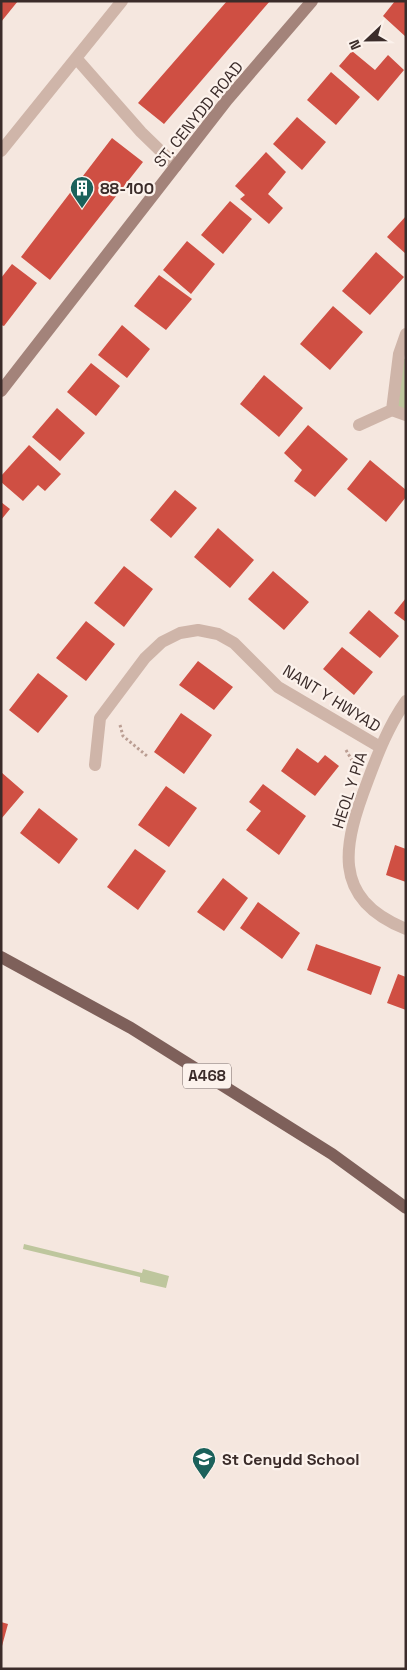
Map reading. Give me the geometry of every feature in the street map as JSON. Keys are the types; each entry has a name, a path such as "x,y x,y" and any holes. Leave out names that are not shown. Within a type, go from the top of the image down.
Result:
{"main road":[{"name":"ST. CENYDD ROAD","path":"1,391 227,100 312,1"},
{"name":"A468","path":"1,957 140,1034 332,1154 406,1208"}],"street":[{"path":"1,151 122,1"},
{"path":"76,58 141,132 176,166"},
{"path":"392,410 399,354 406,334"},
{"path":"358,425 392,410 406,415"},
{"name":"NANT Y HWYAD","path":"95,765 100,718 145,658 162,642 180,633 198,630 218,634 234,643 278,687 380,746"},
{"name":"HEOL Y PIA","path":"406,701 380,746 356,811 348,846 348,860 352,880 358,895 385,920 406,929"}],"path":[{"path":"119,720 123,736 147,756"},
{"path":"345,749 354,764 353,773"}],"green space":[{"path":"399,354 406,360 406,415 392,410"},
{"path":"24,1244 142,1273 143,1269 169,1276 166,1288 140,1282 140,1277 23,1249"}],"building":[{"path":"1,1 18,1 1,22"},
{"path":"227,1 270,1 164,124 138,103"},
{"path":"395,1 406,1 406,37 383,16"},
{"path":"352,51 375,70 388,55 404,70 378,101 339,66"},
{"path":"331,72 360,97 336,125 307,100"},
{"path":"297,117 326,142 302,170 273,144"},
{"name":"88-100","path":"112,138 143,162 50,280 21,257"},
{"path":"266,152 286,172 268,194 283,208 269,224 240,199 245,195 235,186"},
{"path":"230,201 252,219 223,254 201,235"},
{"path":"406,216 406,254 387,237"},
{"path":"187,241 215,264 191,294 163,270"},
{"path":"376,252 404,277 370,315 342,291"},
{"path":"12,264 37,283 4,326 1,325 1,278"},
{"path":"159,275 192,299 166,330 134,306"},
{"path":"333,306 363,332 330,370 300,344"},
{"path":"122,325 150,349 127,378 98,355"},
{"path":"91,363 120,386 96,416 67,392"},
{"path":"264,375 303,408 279,437 240,404"},
{"path":"57,408 85,433 60,461 32,437"},
{"path":"308,425 348,459 315,497 294,481 302,470 284,453"},
{"path":"29,445 61,474 45,491 38,485 23,501 1,482 1,476"},
{"path":"370,460 406,490 406,497 386,522 347,489"},
{"path":"175,490 197,508 171,538 150,520"},
{"path":"1,502 10,509 1,520"},
{"path":"218,528 254,560 230,588 194,557"},
{"path":"124,566 153,589 124,627 94,603"},
{"path":"273,571 309,602 284,630 248,599"},
{"path":"406,598 406,622 394,613"},
{"path":"369,610 399,636 380,658 349,633"},
{"path":"86,621 115,644 86,681 56,658"},
{"path":"342,647 373,672 354,695 323,669"},
{"path":"198,661 233,687 214,710 179,685"},
{"path":"38,673 68,696 38,733 9,710"},
{"path":"181,713 212,735 184,774 154,752"},
{"path":"297,748 318,763 325,755 339,766 315,796 281,771"},
{"path":"1,772 24,792 1,819"},
{"path":"263,784 306,816 279,855 246,830 261,811 249,802"},
{"path":"166,786 197,808 169,847 138,825"},
{"path":"39,808 78,839 59,864 20,833"},
{"path":"395,845 406,849 406,882 386,875"},
{"path":"135,849 166,871 138,910 107,887"},
{"path":"223,878 248,898 224,931 197,912"},
{"path":"258,902 300,933 282,959 240,928"},
{"path":"316,944 381,967 371,995 307,970"},
{"path":"398,974 406,977 406,1010 387,1003"},
{"path":"1,1622 8,1624 2,1646 1,1646"}],"place":[{"name":"88-100","path":"82,209"},
{"name":"St Cenydd School","path":"204,1480"}]}
